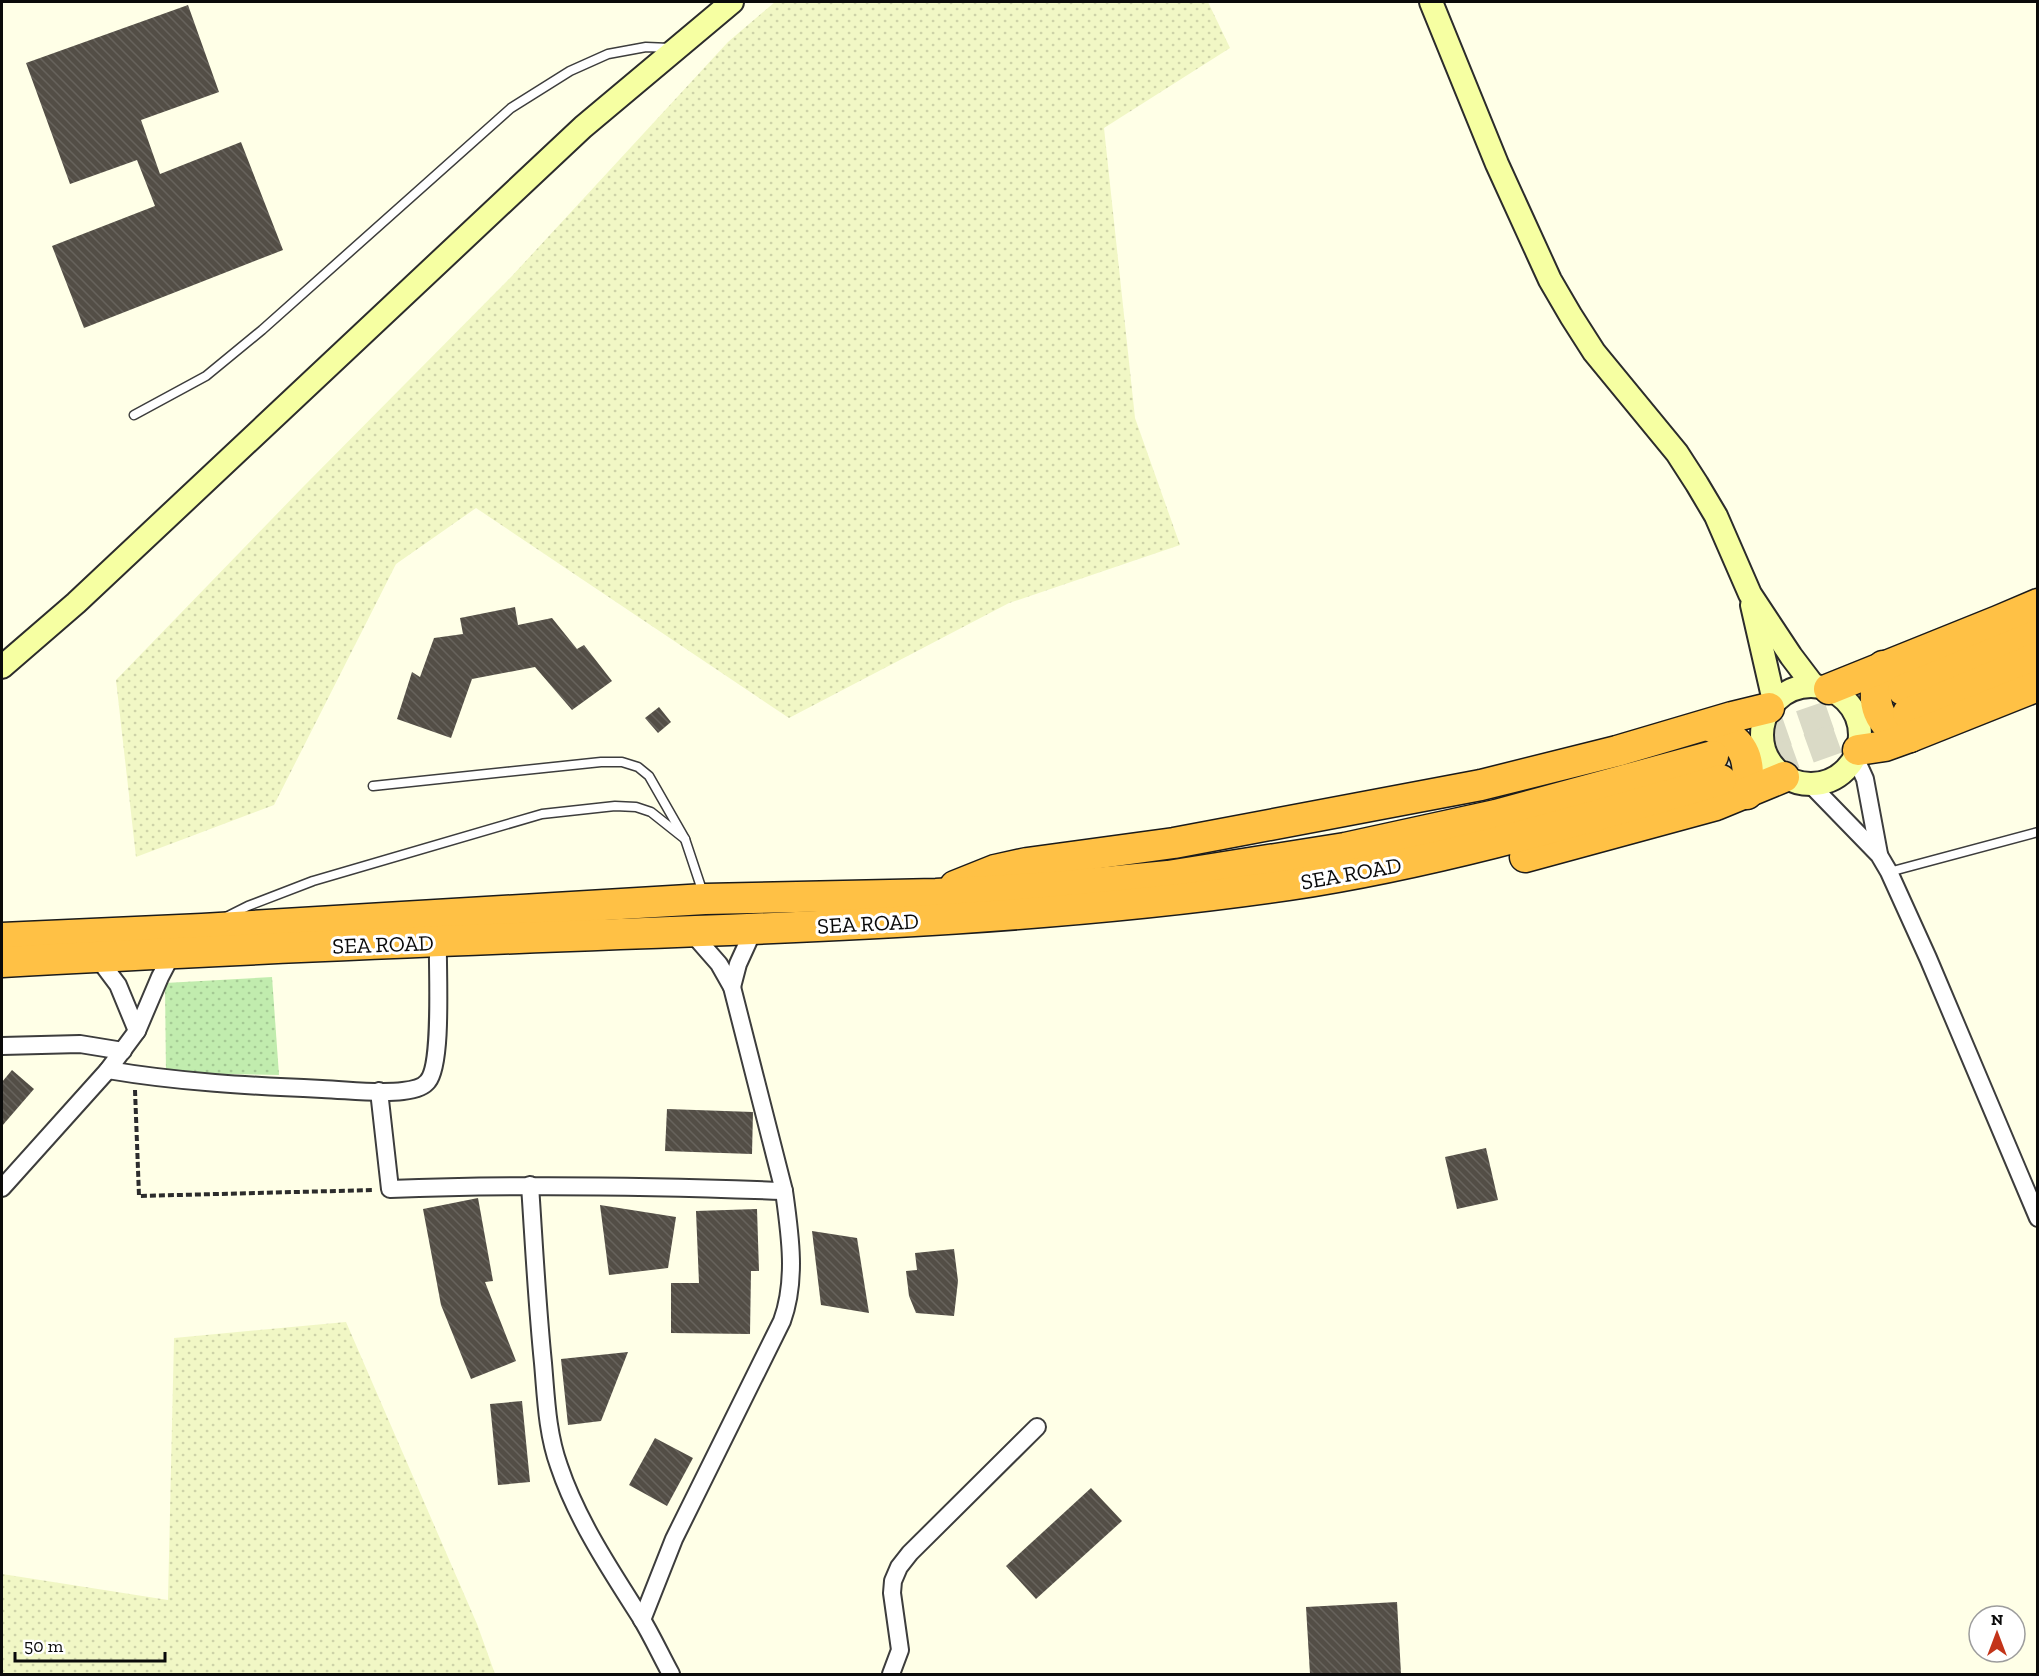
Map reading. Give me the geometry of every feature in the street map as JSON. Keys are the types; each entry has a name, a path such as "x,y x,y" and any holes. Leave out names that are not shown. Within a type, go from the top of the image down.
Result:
{"highway":[{"path":"1821,687 1883,666 2037,604"},
{"path":"1883,666 1875,688 1877,704 1892,729 1907,713 2037,635"},
{"path":"1857,753 1885,746 1907,713 2037,657"},
{"path":"1907,713 2037,686"},
{"path":"936,894 995,870 1027,863 1174,843 1401,801 1548,768 1708,725 1771,705"},
{"path":"1708,725 1726,733 1744,752 1748,764 1748,794"},
{"name":"SEA ROAD","path":"2,938 202,929 705,899 936,894 1056,887 1168,876 1344,848 1717,768 1528,835 1374,870 1215,894 1020,914 691,932 172,954 100,966 2,962"},
{"path":"1020,914 1189,913 1317,897 1432,877 1534,855 1798,781"}],"main road":[{"path":"2,668 76,603 583,128 732,2"},
{"path":"1431,2 1497,165 1550,279 1571,316 1594,352 1677,453 1716,516 1750,594 1791,656 1821,687 1842,696 1852,707 1861,735 1857,753 1844,772 1829,781 1798,781 1773,767 1764,754 1761,738 1762,723 1771,705 1785,692 1798,687 1821,687"},
{"path":"1750,594 1771,705"}],"street":[{"path":"1857,753 1879,855"},
{"path":"1798,781 1879,855 1889,872 1928,958 2037,1218"},
{"path":"732,987 738,964 754,929"},
{"path":"642,1620 674,1539 777,1332 788,1306 791,1288 784,1191 732,987 719,964 691,932"},
{"path":"108,1070 134,1075 292,1088 403,1091 418,1088 428,1081 436,1059 438,941"},
{"path":"2,1188 123,1051 137,1031 159,977 172,954"},
{"path":"100,966 118,985 137,1031"},
{"path":"2,1046 80,1044 123,1051"},
{"path":"378,1091 390,1189 530,1185 784,1191"},
{"path":"530,1185 540,1331 553,1446 559,1468 572,1499 609,1569 642,1620 671,1674"},
{"path":"891,1674 900,1650 892,1593 893,1581 899,1566 1037,1428"}],"lane":[{"path":"134,415 206,376 262,330 511,108 570,71 608,54 646,47 677,48"},
{"path":"373,786 601,762 622,762 638,767 650,776 684,839 705,899"},
{"path":"202,929 248,906 313,881 542,814 615,806 636,807 651,812 684,839"},
{"path":"1889,872 2037,832"}],"path":[{"path":"134,1075 139,1196 390,1189"}],"green space":[{"path":"775,2 1208,2 1230,48 1104,128 1135,418 1180,545 1009,603 789,718 476,508 396,564 274,805 136,857 116,680 512,276 728,42"},
{"path":"272,977 279,1075 166,1073 165,983"},
{"path":"346,1322 477,1624 495,1674 2,1674 2,1574 168,1600 174,1338"}],"building":[{"path":"188,5 219,92 141,120 160,174 241,142 283,250 84,328 52,246 155,206 137,160 70,184 26,63"},
{"path":"515,607 518,625 552,618 577,649 584,645 612,681 572,710 535,667 472,679 451,738 397,719 412,672 420,677 434,638 463,634 460,618"},
{"path":"659,707 671,722 658,733 645,718"},
{"path":"12,1070 34,1089 2,1126 2,1082"},
{"path":"667,1109 753,1112 752,1154 665,1151"},
{"path":"1486,1148 1498,1200 1457,1209 1445,1157"},
{"path":"478,1198 493,1281 485,1282 516,1361 471,1379 441,1305 423,1209"},
{"path":"600,1205 676,1217 668,1268 609,1275"},
{"path":"757,1209 759,1271 751,1271 750,1334 671,1333 671,1283 699,1283 696,1211"},
{"path":"812,1231 857,1238 869,1313 821,1305"},
{"path":"954,1249 958,1281 954,1316 916,1313 909,1296 906,1271 917,1270 915,1253"},
{"path":"628,1352 601,1421 568,1425 561,1359"},
{"path":"522,1401 530,1482 498,1485 490,1404"},
{"path":"655,1438 693,1458 667,1506 629,1485"},
{"path":"1091,1488 1122,1521 1036,1599 1006,1566"},
{"path":"1397,1602 1401,1674 1310,1674 1306,1607"}],"tunnel":[{"path":"1716,755 1900,691"},
{"path":"1724,779 1907,713"}]}
